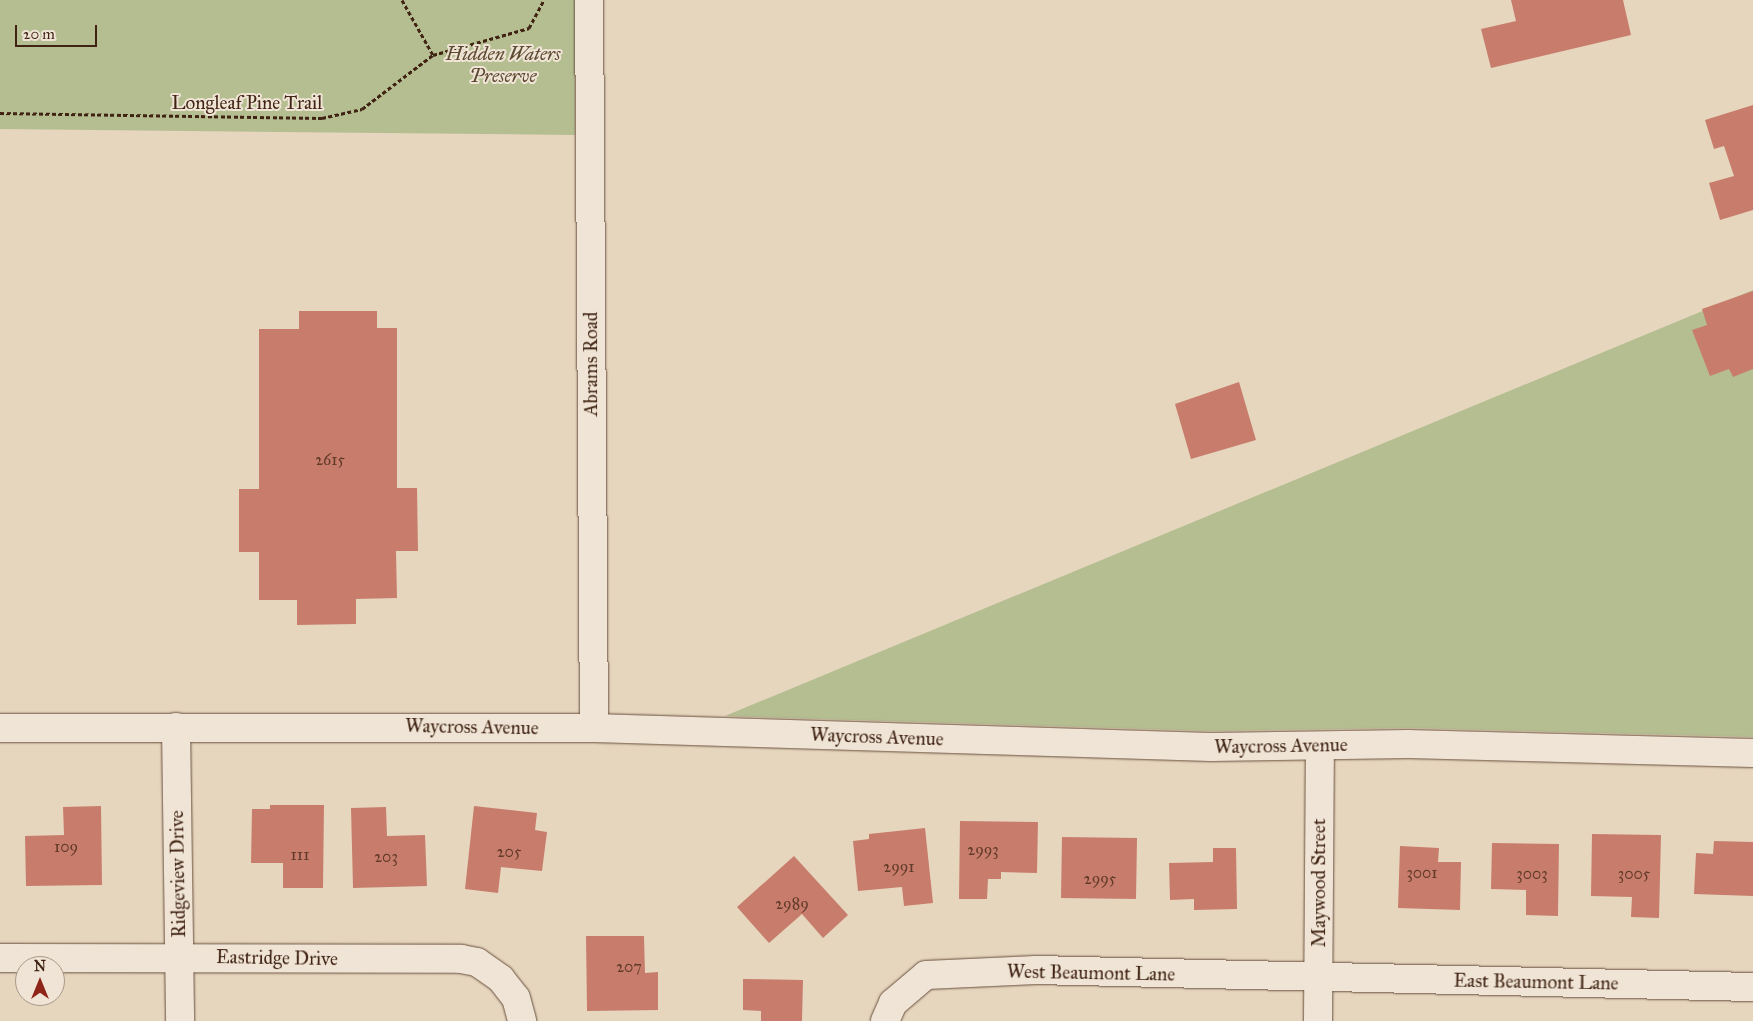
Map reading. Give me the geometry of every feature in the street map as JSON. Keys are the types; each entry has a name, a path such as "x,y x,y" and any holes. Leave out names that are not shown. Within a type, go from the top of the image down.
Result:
{"street":[{"name":"Abrams Road","path":"589,0 594,728"},
{"name":"Ridgeview Drive","path":"176,727 180,1021"},
{"name":"Waycross Avenue","path":"0,728 594,728 1211,747 1320,746 1753,753"},
{"name":"Maywood Street","path":"1318,1021 1320,746"},
{"name":"Eastridge Drive","path":"0,958 461,959 477,962 501,979 516,998 522,1021"},
{"name":"West Beaumont Lane","path":"885,1021 893,1003 926,975 1036,970 1318,977"},
{"name":"East Beaumont Lane","path":"1318,977 1753,987"}],"path":[{"path":"402,0 433,55"},
{"name":"Longleaf Pine Trail","path":"0,113 322,118 362,108 433,55 529,28 544,0"}],"green space":[{"name":"Hidden Waters Preserve","path":"0,0 575,0 575,135 0,129"},
{"path":"1753,290 1753,737 1409,728 1211,731 725,716"}],"building":[{"path":"1511,0 1623,0 1631,35 1491,68 1481,29 1516,21"},
{"path":"1753,105 1753,210 1720,220 1709,183 1734,176 1724,146 1714,149 1705,120"},
{"path":"1753,291 1753,369 1733,377 1729,369 1710,376 1692,330 1707,325 1702,309"},
{"path":"299,311 377,311 377,328 397,328 397,488 417,488 418,551 396,551 397,598 356,599 356,624 297,625 297,600 259,600 259,552 239,552 239,489 259,489 259,329 299,329"},
{"path":"1239,382 1256,440 1191,459 1175,404"},
{"path":"270,805 324,805 323,888 283,888 283,863 251,863 252,809 270,809"},
{"path":"101,806 102,885 26,886 25,836 64,835 63,807"},
{"path":"474,806 537,813 535,830 547,832 542,871 501,867 498,893 465,889"},
{"path":"386,807 387,836 425,835 427,886 353,888 351,808"},
{"path":"960,821 1038,822 1037,873 1001,872 1001,879 988,879 987,899 959,899"},
{"path":"925,828 933,903 904,906 902,887 858,891 853,841 869,839 869,834"},
{"path":"1592,834 1661,835 1659,918 1631,917 1632,897 1591,896"},
{"path":"1062,837 1137,838 1136,899 1061,898"},
{"path":"1714,841 1753,842 1753,896 1694,894 1696,853 1713,854"},
{"path":"1492,843 1559,844 1558,916 1526,915 1526,890 1491,889"},
{"path":"1400,846 1439,848 1438,862 1461,862 1460,910 1398,908"},
{"path":"1213,848 1236,848 1237,909 1194,910 1194,899 1170,900 1169,863 1213,862"},
{"path":"794,856 848,915 823,938 802,914 769,943 737,907"},
{"path":"586,936 644,936 645,973 658,972 658,1010 587,1011"},
{"path":"743,979 803,980 802,1021 761,1021 761,1011 743,1010"}]}
